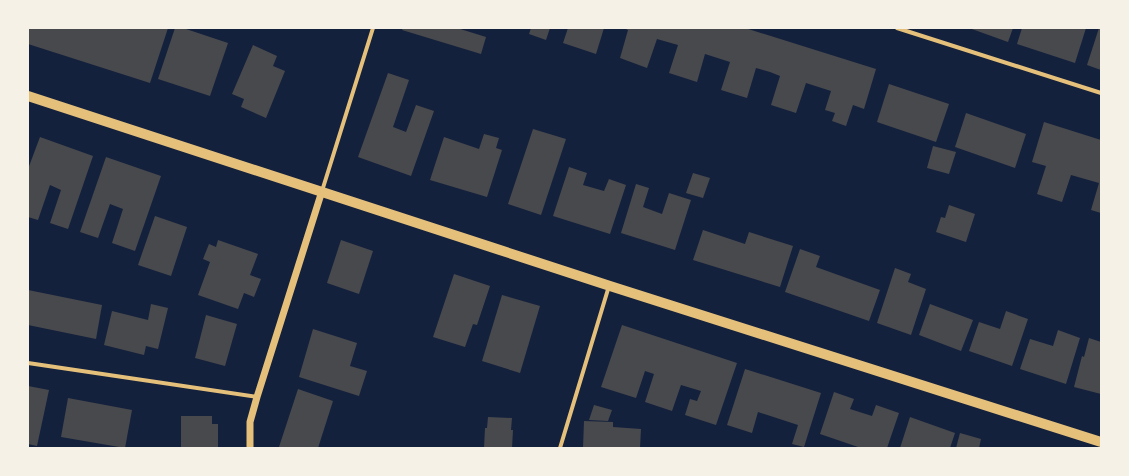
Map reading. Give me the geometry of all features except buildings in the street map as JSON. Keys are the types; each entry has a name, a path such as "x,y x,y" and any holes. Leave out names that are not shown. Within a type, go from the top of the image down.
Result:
{"main road":[{"path":"28,96 610,286 1101,442"}],"street":[{"path":"250,448 250,422 257,397 373,28"},
{"path":"896,28 1101,94"},
{"path":"560,448 610,286"},
{"path":"28,363 257,397"}]}
